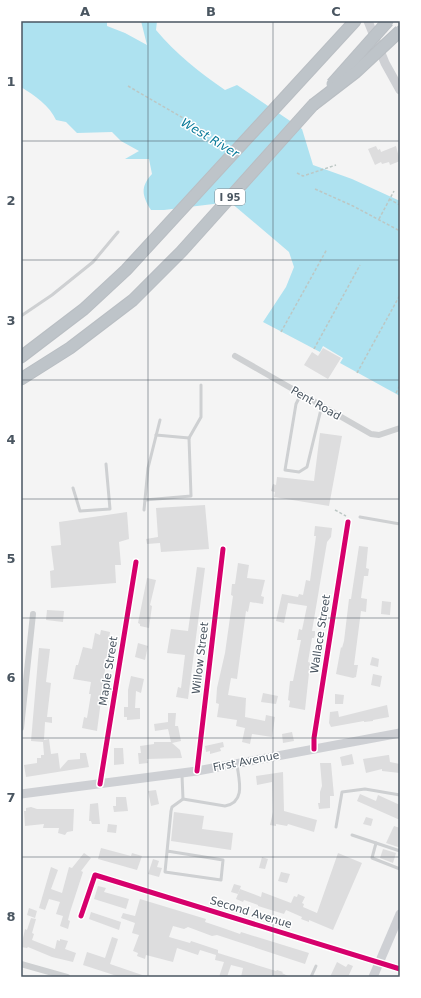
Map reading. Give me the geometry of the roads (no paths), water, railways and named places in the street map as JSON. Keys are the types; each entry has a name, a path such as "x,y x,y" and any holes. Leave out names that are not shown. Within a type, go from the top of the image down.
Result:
{"highway":[{"name":"I 95","path":"21,357 68,322 126,270 354,21"},
{"name":"I 95","path":"21,379 50,362 95,330 147,287 388,21"},
{"path":"313,105 356,72 400,32"}],"main road":[{"path":"368,21 386,63 400,90"},
{"name":"First Avenue","path":"21,794 197,771 236,762 400,733"},
{"path":"373,977 400,914"}],"street":[{"name":"Pent Road","path":"236,356 371,434 379,435 400,428"},
{"name":"Wallace Street","path":"314,749 314,738 348,522"},
{"name":"Willow Street","path":"197,771 223,549"},
{"name":"Maple Street","path":"100,784 136,562"},
{"path":"21,728 33,614"},
{"name":"Second Avenue","path":"81,916 95,875 400,969"},
{"path":"21,964 67,977"}],"lane":[{"path":"21,316 52,295 93,262 118,232"},
{"path":"145,500 191,496 189,438 201,417 201,385"},
{"path":"301,394 296,404 285,470 301,472 307,467 322,405"},
{"path":"144,510 148,468 160,420"},
{"path":"156,435 189,438"},
{"path":"73,488 80,511 110,509 106,464"},
{"path":"360,516 400,524"},
{"path":"167,851 224,860 221,880 165,872 167,851 172,807 183,799 225,806 231,804 239,796 240,790 236,762"},
{"path":"182,773 183,799"},
{"path":"336,827 342,792 365,789 400,795"},
{"path":"352,836 400,851"},
{"path":"376,843 372,858 400,869"},
{"path":"311,977 316,966"}],"water":[{"name":"West River","path":"21,21 107,21 107,26 125,33 147,45 141,21 157,21 156,30 164,39 180,55 206,76 225,90 237,85 302,129 313,165 352,179 400,201 400,396 340,363 343,358 323,346 320,352 263,322 286,287 294,267 289,252 230,202 164,210 151,210 144,196 144,187 152,174 149,159 125,159 139,151 121,141 112,132 77,133 66,122 56,120 46,106 21,87"}]}
